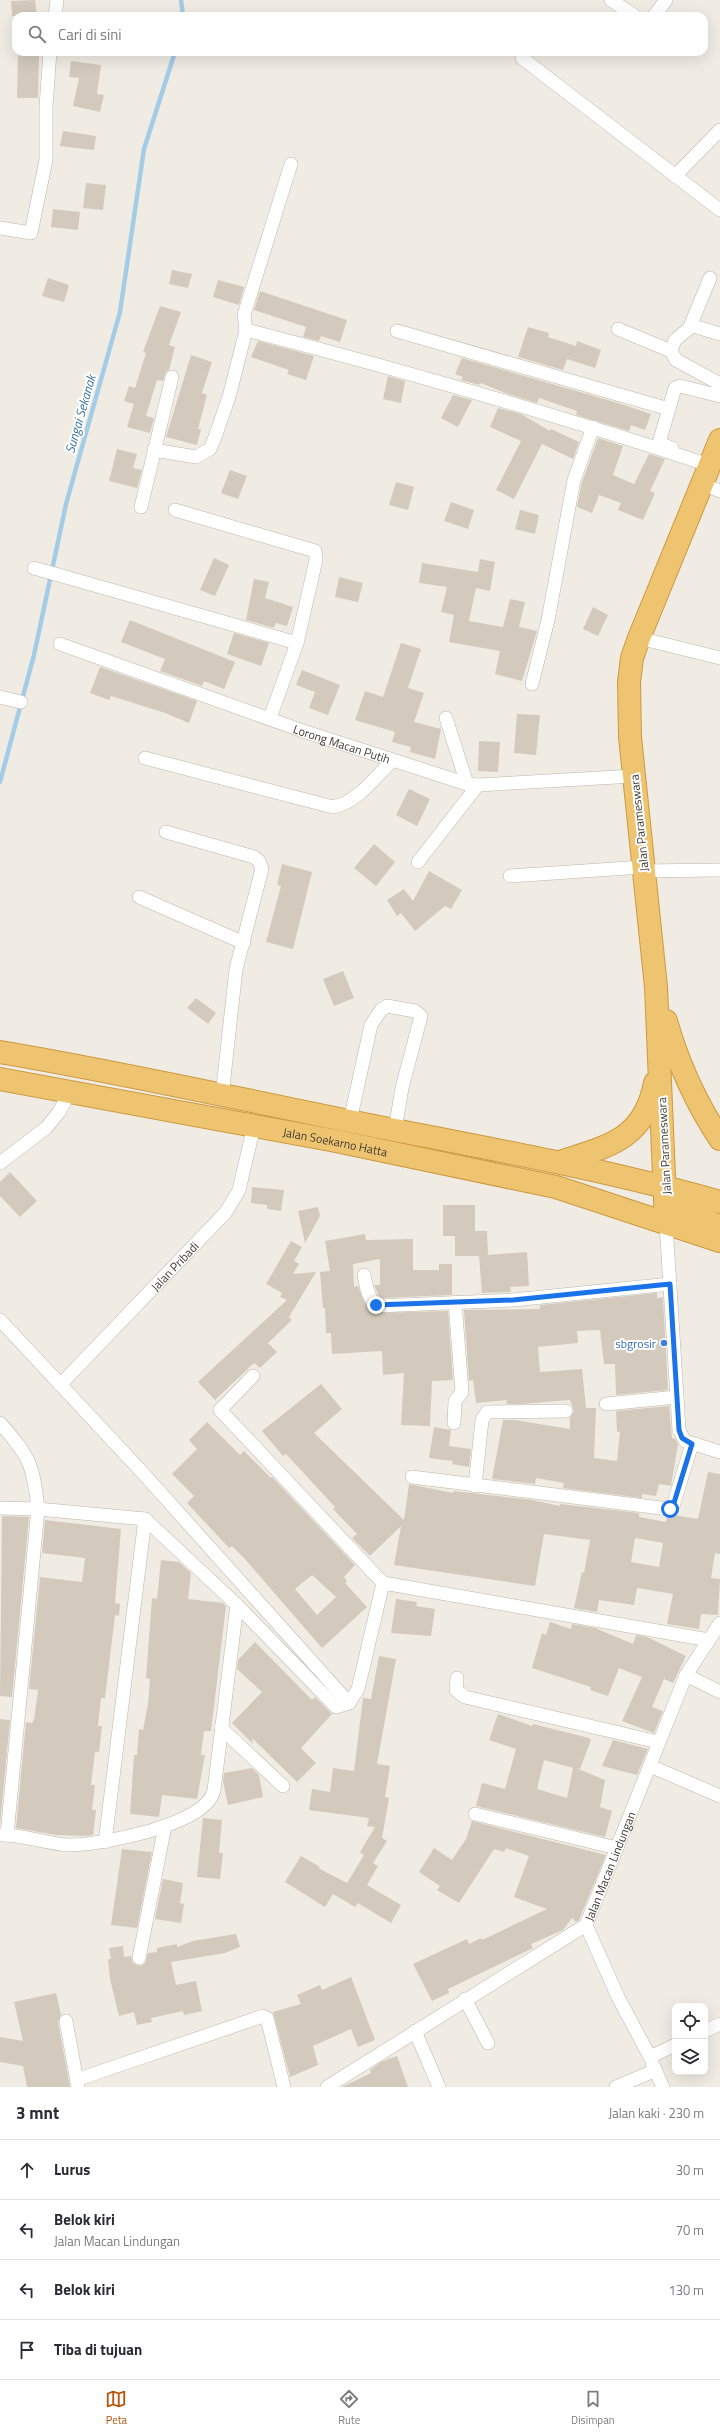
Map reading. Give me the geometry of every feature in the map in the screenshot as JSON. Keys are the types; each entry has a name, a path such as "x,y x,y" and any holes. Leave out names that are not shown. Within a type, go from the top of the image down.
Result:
{"highway":[{"name":"Jalan Parameswara","path":"666,1223 666,1187 656,987 630,737 629,682 632,658 639,638 711,475 720,440"},
{"path":"656,987 673,1044 701,1110 720,1139"},
{"name":"Jalan Soekarno Hatta","path":"0,1052 98,1068 222,1096 560,1162 666,1187 720,1202"},
{"path":"560,1162 606,1146 622,1138 645,1116 652,1101 660,1056"},
{"name":"Jalan Soekarno Hatta","path":"0,1079 254,1126 556,1187 720,1242"},
{"path":"666,1187 681,1207 698,1218 720,1226"}],"street":[{"path":"56,12 57,0"},
{"path":"611,0 630,12"},
{"path":"657,12 666,0"},
{"path":"0,228 31,234 40,199 46,160 46,106 50,56"},
{"path":"522,58 720,210"},
{"path":"675,176 720,130"},
{"path":"154,450 196,458 210,449 229,397 246,330 244,315 291,164"},
{"path":"692,326 691,322 710,278"},
{"path":"692,326 720,334"},
{"path":"671,351 675,340 692,326"},
{"path":"618,329 671,351 676,360 720,384"},
{"path":"246,330 374,362 593,427 711,475"},
{"path":"397,331 669,409"},
{"path":"142,507 172,377"},
{"path":"711,475 660,443 677,386 720,396"},
{"path":"532,684 548,620 574,480 593,427"},
{"path":"175,510 315,551 316,560 296,643 270,718"},
{"path":"37,568 296,643"},
{"path":"639,638 720,658"},
{"name":"Lorong Macan Putih","path":"60,644 392,761 472,785 634,776"},
{"path":"0,697 21,702"},
{"path":"418,862 472,785 446,718"},
{"path":"145,758 333,807 342,805 354,798 392,761"},
{"path":"166,832 254,857 259,861 262,869 236,970 222,1096"},
{"path":"510,876 643,869 720,870"},
{"path":"139,897 244,943"},
{"path":"350,1121 371,1025 381,1010 387,1006 415,1011 421,1016 402,1088 395,1130"},
{"path":"0,1163 46,1128 59,1112 70,1092"},
{"name":"Jalan Pribadi","path":"60,1385 226,1212 240,1190 254,1126"},
{"path":"666,1223 680,1435 685,1441 692,1444 720,1452"},
{"path":"364,1275 374,1304 378,1306 513,1300 670,1284"},
{"path":"454,1423 455,1401 462,1392 455,1302"},
{"path":"0,1320 142,1472 348,1703"},
{"path":"253,1376 220,1410 383,1583 709,1640"},
{"path":"606,1404 677,1397"},
{"path":"475,1486 482,1420 487,1412 566,1411"},
{"path":"0,1423 24,1452 32,1466 38,1509 4,1835 69,1844 105,1842 165,1826 201,1810 213,1796 237,1605"},
{"path":"412,1478 669,1509 673,1506 692,1444"},
{"path":"0,1508 38,1509 145,1518 237,1605 334,1705 340,1707 348,1703 358,1689 383,1583"},
{"path":"105,1842 145,1518"},
{"name":"Jalan Macan Lindungan","path":"329,2086 586,1925 686,1675 720,1623"},
{"path":"686,1675 720,1692"},
{"path":"457,1678 456,1690 465,1697 658,1742"},
{"path":"221,1728 283,1786"},
{"path":"650,1766 720,1796"},
{"path":"474,1814 617,1848"},
{"path":"139,1958 165,1826"},
{"path":"586,1925 618,1997 650,2057 663,2087"},
{"path":"465,2000 488,2043"},
{"path":"66,2021 77,2083 263,2016 267,2018 284,2087"},
{"path":"708,2030 720,2024"},
{"path":"415,2031 439,2087"},
{"path":"650,2057 672,2046"},
{"path":"616,2087 656,2070"}],"building":[{"path":"35,0 36,12 12,12 12,16 11,1"},
{"path":"18,56 39,56 38,98 17,98"},
{"path":"71,61 101,65 97,94 104,95 100,112 73,106 79,78 69,77"},
{"path":"63,131 96,136 94,150 60,146"},
{"path":"86,183 106,185 103,210 83,208"},
{"path":"53,209 80,212 78,230 51,227"},
{"path":"172,270 192,274 188,288 169,284"},
{"path":"48,278 69,285 64,302 42,296"},
{"path":"218,280 244,287 239,305 213,297"},
{"path":"260,291 347,320 340,342 321,336 319,341 303,337 306,327 254,310"},
{"path":"160,306 181,312 169,345 175,347 169,370 166,372 163,381 157,380 146,416 154,418 150,433 127,427 134,404 124,401 129,386 135,388 146,353 143,352"},
{"path":"528,327 549,333 548,337 576,346 577,341 601,350 595,368 567,359 563,370 518,357"},
{"path":"258,341 314,356 306,380 287,374 289,370 251,357"},
{"path":"191,355 212,362 202,393 207,395 198,429 201,429 197,445 166,437"},
{"path":"462,358 651,414 645,430 631,425 629,431 576,415 577,411 539,398 537,403 505,393 481,383 479,385 461,380 463,377 455,374"},
{"path":"388,376 405,381 401,403 383,399"},
{"path":"453,395 472,400 458,427 441,418"},
{"path":"498,408 521,414 550,431 551,429 579,442 573,459 542,444 514,499 496,490 521,441 490,427"},
{"path":"598,438 623,446 613,475 634,484 649,454 665,459 650,491 655,493 643,520 618,510 621,503 599,495 592,513 577,507 582,482"},
{"path":"117,449 137,454 133,468 142,470 137,488 109,481"},
{"path":"230,470 247,476 238,499 221,493"},
{"path":"396,482 414,487 408,510 389,505"},
{"path":"451,502 474,510 468,529 444,521"},
{"path":"520,510 539,515 535,534 515,529"},
{"path":"214,558 229,565 215,596 200,590"},
{"path":"480,559 495,562 490,591 476,588 469,621 503,627 510,599 525,602 519,627 537,631 522,681 495,674 500,651 449,642 454,615 441,612 447,587 419,583 422,563 478,572"},
{"path":"339,577 363,583 358,602 335,597"},
{"path":"254,579 269,582 265,598 293,607 287,626 276,623 274,628 246,620"},
{"path":"593,607 608,615 598,636 583,629"},
{"path":"130,620 235,662 224,689 204,681 202,686 160,671 165,659 121,642"},
{"path":"234,633 269,643 261,666 227,654"},
{"path":"401,643 421,649 408,688 424,693 414,722 441,729 435,759 410,752 411,747 392,742 395,732 355,720 365,691 383,697"},
{"path":"100,667 197,701 189,723 165,713 111,696 109,700 90,693"},
{"path":"302,670 340,685 328,715 309,708 315,692 296,685"},
{"path":"517,714 540,715 536,755 514,753"},
{"path":"479,741 500,742 498,772 478,771"},
{"path":"409,789 430,799 417,826 396,815"},
{"path":"374,844 395,862 376,886 354,868"},
{"path":"282,864 312,872 293,949 266,942 281,886 277,885"},
{"path":"429,871 462,890 451,909 445,906 415,931 401,913 397,916 387,900 404,889 413,901"},
{"path":"343,971 354,998 334,1006 323,979"},
{"path":"196,998 216,1013 208,1024 187,1008"},
{"path":"10,1172 37,1201 20,1217 0,1196 0,1182"},
{"path":"252,1187 284,1190 281,1211 267,1209 267,1205 251,1203"},
{"path":"443,1205 475,1205 475,1231 487,1231 488,1255 527,1252 529,1286 510,1287 511,1292 482,1293 479,1256 455,1256 455,1236 443,1236"},
{"path":"318,1207 320,1216 305,1243 298,1211"},
{"path":"365,1234 366,1240 413,1239 413,1270 439,1270 439,1264 452,1264 452,1295 380,1298 374,1285 380,1285 380,1259 353,1264 354,1287 358,1286 365,1304 373,1313 448,1311 453,1380 432,1381 430,1426 401,1425 404,1373 383,1375 382,1351 332,1354 331,1333 326,1333 325,1308 323,1308 320,1272 330,1271 325,1241"},
{"path":"291,1241 302,1247 294,1261 299,1264 293,1274 316,1272 289,1317 292,1320 268,1343 277,1352 260,1368 254,1363 215,1400 198,1382 287,1300 280,1297 282,1293 266,1284"},
{"path":"657,1293 657,1298 663,1297 668,1390 616,1395 615,1364 604,1364 600,1330 577,1331 578,1343 538,1347 540,1372 582,1369 586,1408 596,1408 594,1458 617,1461 620,1432 617,1432 616,1411 669,1406 672,1438 675,1439 678,1444 671,1486 659,1484 656,1496 642,1494 642,1498 563,1488 564,1483 536,1478 535,1484 492,1479 503,1420 515,1420 570,1429 570,1418 574,1411 570,1400 521,1404 506,1404 507,1400 476,1403 473,1380 469,1381 464,1310 540,1309 540,1305"},
{"path":"321,1384 342,1409 314,1433 404,1520 409,1484 453,1493 454,1491 532,1500 560,1506 560,1504 639,1513 639,1517 666,1522 667,1517 674,1515 698,1519 708,1472 720,1474 720,1554 715,1553 711,1578 720,1579 718,1615 701,1614 699,1629 667,1624 673,1594 637,1588 634,1605 599,1600 597,1612 574,1608 582,1572 584,1573 590,1540 544,1534 535,1586 394,1565 401,1526 370,1556 352,1538 357,1534 333,1509 335,1507 286,1454 283,1456 262,1431","holes":["635,1538 663,1543 659,1567 631,1562"]},
{"path":"207,1422 240,1455 244,1451 271,1478 272,1477 355,1565 344,1577 347,1581 345,1583 367,1607 322,1648 244,1558 232,1546 229,1548 187,1503 194,1496 172,1474 197,1449 189,1440","holes":["312,1575 336,1597 317,1615 295,1589"]},
{"path":"434,1427 451,1430 449,1446 471,1449 469,1467 452,1464 453,1461 429,1458"},
{"path":"2,1516 29,1517 12,1697 0,1696"},
{"path":"45,1520 121,1529 115,1603 120,1604 119,1616 115,1615 105,1698 101,1698 98,1726 102,1726 99,1752 95,1752 91,1785 95,1785 92,1810 96,1810 93,1835 56,1835 16,1828 26,1722 32,1723 34,1720 38,1690 29,1689 40,1577 82,1582 85,1558 42,1553"},
{"path":"161,1560 179,1562 191,1573 188,1599 223,1603 226,1606 211,1731 204,1731 201,1755 205,1755 197,1799 162,1795 159,1817 130,1814 134,1755 137,1755 139,1729 143,1730 148,1704 150,1679 146,1678 152,1598 157,1599"},
{"path":"396,1599 417,1602 416,1606 435,1609 431,1636 391,1633"},
{"path":"550,1622 571,1629 572,1624 595,1628 633,1644 636,1635 647,1637 686,1656 673,1683 664,1679 652,1707 663,1711 654,1733 622,1721 642,1677 619,1668 608,1696 590,1690 591,1687 532,1668 542,1633 546,1635"},
{"path":"255,1642 312,1700 315,1697 332,1714 301,1748 316,1763 297,1782 252,1738 253,1744 232,1723 262,1692 237,1669 238,1660"},
{"path":"379,1656 396,1659 377,1764 390,1766 385,1797 389,1798 382,1838 387,1841 373,1863 378,1866 367,1885 401,1905 391,1923 358,1903 355,1907 333,1894 325,1907 285,1882 301,1856 320,1867 318,1868 347,1883 364,1855 360,1852 375,1827 367,1826 369,1818 309,1810 312,1789 330,1792 333,1768 354,1771 363,1698 371,1699"},
{"path":"498,1714 532,1726 533,1724 589,1738 591,1740 580,1769 576,1768 605,1780 600,1807 612,1811 605,1837 476,1806 482,1783 505,1789 516,1749 489,1740","holes":["544,1760 573,1768 567,1798 537,1789"]},
{"path":"0,1719 10,1720 0,1824"},
{"path":"613,1740 648,1749 637,1775 602,1766"},
{"path":"252,1768 259,1775 263,1797 228,1805 223,1781 224,1773"},
{"path":"203,1818 222,1820 219,1853 223,1853 220,1879 197,1877"},
{"path":"472,1821 606,1855 579,1920 576,1922 572,1918 563,1930 531,1944 533,1948 448,1989 449,1993 432,2001 413,1964 467,1939 469,1944 481,1938 482,1940 547,1909 514,1897 529,1856 506,1848 504,1852 494,1849 459,1903 437,1890 440,1886 419,1872 434,1848 452,1860 466,1839"},
{"path":"122,1849 152,1852 137,1928 111,1925"},
{"path":"163,1879 183,1883 180,1903 184,1904 181,1923 155,1919"},
{"path":"236,1934 240,1947 225,1953 171,1962 176,1985 196,1981 202,2011 184,2015 183,2011 151,2018 152,2022 137,2025 134,2012 119,2016 110,1979 108,1959 111,1959 109,1948 123,1946 124,1957 131,1956 133,1964 141,1966 145,1963 148,1953 157,1952 157,1948 177,1944 177,1947 193,1941"},
{"path":"351,1977 375,2040 358,2047 351,2029 313,2046 318,2065 290,2077 273,2012 301,2004 297,1995 320,1985 322,1990"},
{"path":"56,1993 61,2015 58,2022 70,2087 27,2087 23,2066 0,2062 0,2037 23,2041 14,2002"},
{"path":"397,2056 408,2087 342,2087 371,2073 370,2070 381,2062"}],"waterway":[{"name":"Sungai Sekanak","path":"181,0 182,12"},
{"name":"Sungai Sekanak","path":"0,782 34,655 66,504 120,312 144,149 174,56"}],"place":[{"name":"sbgrosir","path":"664,1343"}],"route":[{"path":"376,1305 384,1306 513,1300 670,1284 679,1430 682,1438 692,1444 673,1506 670,1509"}]}
